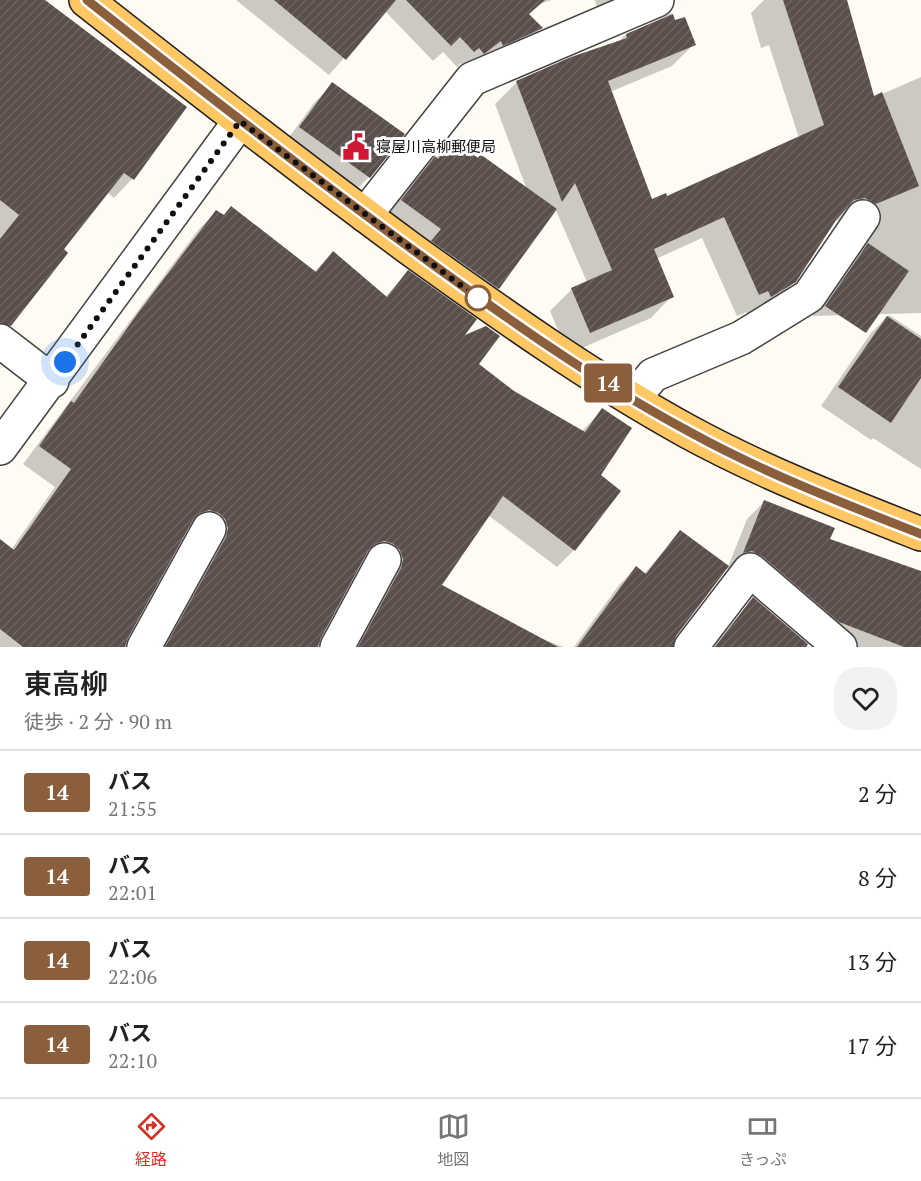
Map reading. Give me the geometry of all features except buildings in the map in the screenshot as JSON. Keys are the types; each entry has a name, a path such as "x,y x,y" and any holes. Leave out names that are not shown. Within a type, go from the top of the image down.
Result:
{"main road":[{"path":"87,0 240,121 489,306 633,399 688,432 760,468 921,534"}],"street":[{"path":"365,215 472,79 592,13 657,0"},
{"path":"0,448 52,381 240,121"},
{"path":"633,399 653,375 741,338 809,296 863,217"},
{"path":"0,341 52,381"},
{"path":"144,647 209,529"},
{"path":"337,647 384,560"},
{"path":"692,647 750,570 840,647"}],"bus line":[{"name":"14","path":"87,0 240,121 365,215 489,306 568,359 688,432 760,468 921,534"}],"place":[{"name":"寝屋川高柳郵便局","path":"356,147"}],"route":[{"path":"65,362 240,121 478,298"}]}
